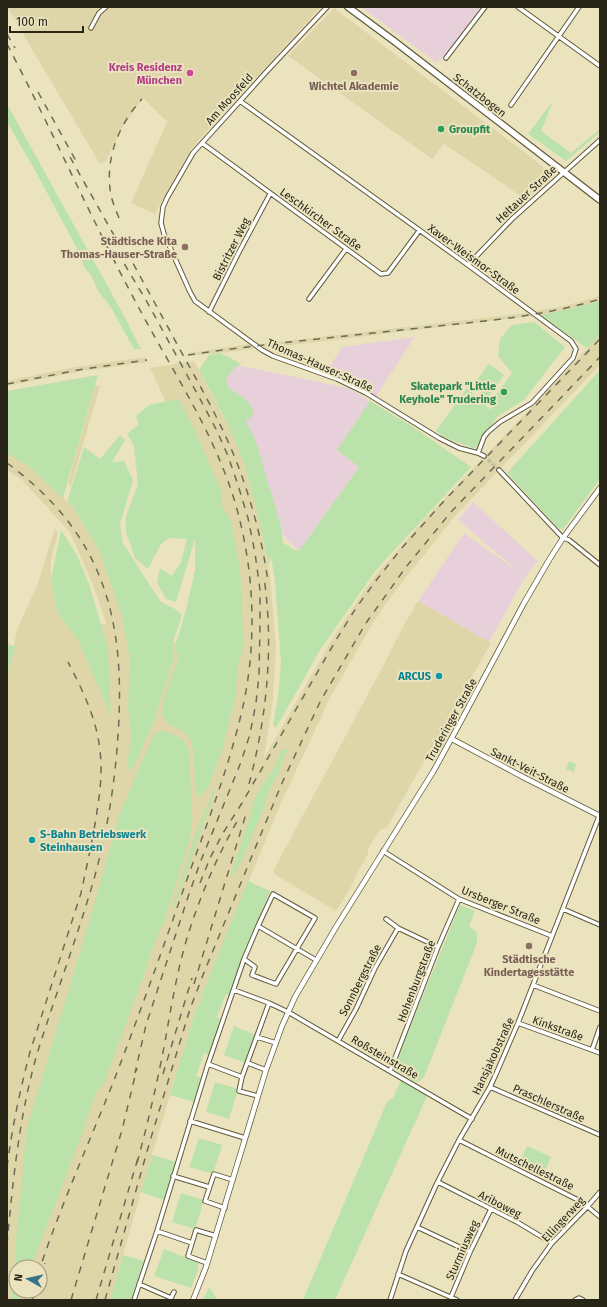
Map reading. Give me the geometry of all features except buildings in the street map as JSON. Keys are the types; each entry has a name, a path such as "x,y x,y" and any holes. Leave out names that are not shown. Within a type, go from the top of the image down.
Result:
{"main road":[{"name":"Schatzbogen","path":"348,7 600,200"}],"street":[{"path":"91,28 99,13 106,7"},
{"name":"Am Moosfeld","path":"161,215 167,198 194,153 327,7"},
{"path":"446,58 484,7"},
{"path":"518,7 600,66"},
{"path":"511,105 579,7"},
{"name":"Xaver-Weismor-Straße","path":"240,101 572,341 576,349 573,358 532,403 500,422 488,432 484,437 478,453"},
{"name":"Heltauer Straße","path":"468,265 512,219 600,140"},
{"name":"Leschkircher Straße","path":"202,143 381,274 388,273 420,231"},
{"name":"Bistritzer Weg","path":"209,312 270,194"},
{"name":"Thomas-Hauser-Straße","path":"161,215 161,223 164,234 190,292 195,301 209,312 268,353 337,379 360,390 439,438 459,448 484,456"},
{"path":"309,299 346,249"},
{"path":"499,470 563,538 569,540 600,565"},
{"name":"Truderinger Straße","path":"193,1300 225,1208 266,1070 288,1012 302,984 433,772 524,603 563,538 600,488"},
{"name":"Sankt-Veit-Straße","path":"452,739 523,777 600,815"},
{"name":"Hansjakobstraße","path":"390,1300 398,1274 417,1227 459,1140 490,1087 518,1023 600,815"},
{"name":"Ursberger Straße","path":"383,851 459,899 552,936"},
{"path":"134,1300 157,1231 208,1064 244,959 273,894 315,918 276,984 252,975 255,967 244,959"},
{"name":"Hohenburgstraße","path":"390,1071 438,947 459,899"},
{"path":"563,909 600,925"},
{"path":"386,919 398,928 438,947"},
{"path":"258,926 316,960"},
{"name":"Sonnbergstraße","path":"338,1041 356,1009 375,968 398,928"},
{"path":"533,985 600,1011"},
{"path":"234,990 288,1012"},
{"path":"258,1096 239,1091 242,1077 269,1003"},
{"name":"Roßsteinstraße","path":"288,1012 472,1119"},
{"name":"Kinkstraße","path":"518,1023 600,1053"},
{"path":"592,1050 600,1027"},
{"path":"257,1037 276,1043"},
{"path":"208,1064 242,1077"},
{"path":"248,1064 266,1070"},
{"name":"Praschlerstraße","path":"490,1087 600,1136"},
{"path":"190,1121 245,1138"},
{"name":"Mutschellestraße","path":"459,1140 582,1202 600,1217"},
{"path":"225,1208 205,1201 209,1187 214,1174 233,1180"},
{"path":"173,1176 209,1187"},
{"name":"Ariboweg","path":"438,1182 517,1222 552,1243"},
{"name":"Ellingerweg","path":"515,1300 532,1271 552,1243 600,1192"},
{"name":"Sturmiusweg","path":"451,1297 470,1252 491,1209"},
{"path":"417,1227 470,1252"},
{"path":"207,1263 188,1256 196,1230 216,1236"},
{"path":"157,1231 192,1243"},
{"path":"398,1274 457,1300"},
{"path":"139,1284 171,1299 174,1292"},
{"path":"575,1300 579,1298 583,1300"}],"shaded area":[{"path":"7,7 321,7 198,141 189,153 155,214 131,203 167,122 143,98 122,128 106,161 100,164"},
{"path":"361,7 481,7 446,55 437,63"},
{"path":"334,8 554,175 527,200 444,144 432,159 288,56"},
{"path":"600,296 600,301 569,309 540,315 536,311 565,306"},
{"path":"527,313 532,316 266,348 259,344"},
{"path":"600,335 600,365 455,516 391,596 371,626 331,696 280,805 201,997 201,1001 196,1010 110,1300 7,1300 7,680 17,630 38,583 55,528 58,533 51,560 51,579 57,612 62,619 107,625 93,585 70,532 22,480 7,470 7,453 31,468 74,508 100,552 122,616 124,628 129,629 135,662 182,639 200,552 184,441 150,368 194,361 231,431 242,458 255,499 270,575 276,646 273,699 264,758 333,638 375,576 422,522"},
{"path":"415,337 376,396 327,371 342,347"},
{"path":"249,344 254,349 191,356 188,353"},
{"path":"145,357 148,362 82,371 7,386 7,381 75,367"},
{"path":"237,365 348,388 370,401 337,450 359,467 299,551 286,539 278,527 242,422 226,381 226,375"},
{"path":"95,385 100,386 71,486 68,483"},
{"path":"473,502 538,561 525,577 489,642 418,601 464,533 519,572 458,520"},
{"path":"418,601 491,643 387,827 379,831 368,849 368,854 350,889 336,911 276,875 273,871"}],"green space":[{"path":"553,101 541,131 571,153 600,129 600,132 566,161 528,134"},
{"path":"7,104 141,349 134,349 110,306 99,292 91,275 84,267 79,252 7,122"},
{"path":"600,301 600,335 587,348 540,315 569,309"},
{"path":"534,322 565,347 524,400 498,416 475,449 444,437 436,431 467,388 491,410 495,401 493,399 512,373 498,356 500,339 512,325"},
{"path":"219,353 241,364 232,371 226,381 228,387 247,400 254,411 252,416 246,421 257,444 280,521 283,543 296,550 299,551 359,467 337,450 370,401 413,427 471,467 376,570 320,650 276,728 273,725 278,697 281,664 275,582 271,556 269,566 254,498 242,458 228,425 199,370 209,355"},
{"path":"489,364 504,375 488,398 472,387"},
{"path":"600,370 600,479 563,529 558,528 507,473"},
{"path":"98,375 63,498 31,468 7,453 7,391"},
{"path":"179,399 195,431 222,493 222,506 231,521 240,570 242,599 243,647 238,665 236,683 237,690 222,751 209,785 202,796 198,796 195,791 194,753 191,742 186,733 167,723 162,715 168,685 179,658 175,647 186,610 195,570 195,539 176,602 166,599 157,583 160,568 172,576 181,562 187,539 169,538 161,544 148,569 135,558 126,532 126,516 138,485 134,446 127,434 139,424 136,416 149,405"},
{"path":"120,435 125,440 112,462 124,461 133,480 120,524 123,543 161,602 175,609 181,614 173,645 174,657 152,727 131,772 127,765 131,736 128,707 130,660 122,616 100,552 74,508 67,502 84,447 100,459"},
{"path":"61,530 76,553 89,584 108,648 111,716 78,640 57,612 51,579"},
{"path":"7,644 15,646 9,671 7,671"},
{"path":"161,730 170,733 184,740 189,751 192,817 190,839 164,922 149,958 146,970 104,1083 96,1093 82,1134 34,1259 15,1259 27,1128 96,899 120,813 154,735"},
{"path":"287,749 287,751 280,770 269,790 264,808 233,877 232,873 256,796 276,764 281,751"},
{"path":"569,761 576,764 574,772 566,769"},
{"path":"217,781 214,794 175,906 173,906 194,838"},
{"path":"248,881 270,891 242,958 229,995 226,994 217,1017 222,1020 209,1055 204,1053 196,1076 202,1078 194,1102 170,1095 196,1010 201,1001 201,997"},
{"path":"460,905 475,911 469,926 477,933 477,943 424,1077 420,1081 415,1082 394,1069 394,1066"},
{"path":"234,1026 256,1035 246,1063 224,1055"},
{"path":"401,1080 427,1096 335,1300 303,1300 387,1102 393,1098"},
{"path":"215,1082 238,1089 229,1119 206,1112"},
{"path":"199,1138 222,1145 213,1174 189,1167"},
{"path":"527,1146 551,1157 542,1177 518,1166"},
{"path":"152,1155 176,1162 164,1200 141,1192 150,1163 152,1161"},
{"path":"181,1193 204,1200 195,1229 172,1222"},
{"path":"164,1249 199,1263 191,1288 154,1276"},
{"path":"123,1255 144,1261 131,1300 110,1300"},
{"path":"209,1287 218,1300 203,1300"}],"tunnel":[{"path":"484,456 499,470"}],"railway":[{"path":"7,34 15,48"},
{"path":"7,44 41,110 89,211 153,333 192,402 215,450 234,499 241,525 250,579 252,607 252,634 246,688 241,715 222,780 132,1034 43,1259"},
{"path":"38,92 76,161"},
{"path":"119,218 113,204 111,193 109,176 110,164 116,140 121,129 127,118 142,99"},
{"path":"70,157 120,246"},
{"path":"120,239 211,407 234,455 245,485 257,526 268,582"},
{"path":"110,240 146,300 199,397 228,456 248,518 260,590 259,675 256,703 250,734 241,762 200,863 188,897 146,1025 135,1073"},
{"path":"188,355 278,343 515,317 558,310 600,299"},
{"path":"200,883 210,858 223,833 242,803 336,640 356,608 378,578 401,549 444,501 600,339"},
{"path":"105,1300 150,1141 190,1009 282,783 321,700 366,623 406,567 451,512 600,357"},
{"path":"7,384 78,370 147,360"},
{"path":"7,463 40,490 66,519 87,550 102,582 112,617 118,654 120,693 117,753 107,826 94,879 37,1054 31,1078 21,1125 7,1244"},
{"path":"249,784 260,733 267,681 268,629 264,577"},
{"path":"7,1167 11,1138 30,1052 81,893 99,797 101,760 96,727 68,662"},
{"path":"194,984 246,814"},
{"path":"137,1163 156,1088 183,951 210,876 223,847 239,818"},
{"path":"163,1074 192,978"},
{"path":"71,1300 122,1130 137,1068"},
{"path":"96,1300 138,1158"}],"place":[{"name":"Kreis Residenz München","path":"190,73"},
{"name":"Wichtel Akademie","path":"354,73"},
{"name":"Groupfit","path":"441,129"},
{"name":"Städtische Kita Thomas-Hauser-Straße","path":"185,247"},
{"name":"Skatepark \"Little Keyhole\" Trudering","path":"504,392"},
{"name":"ARCUS","path":"439,676"},
{"name":"S-Bahn Betriebswerk Steinhausen","path":"32,840"},
{"name":"Städtische Kindertagesstätte","path":"529,946"}]}
